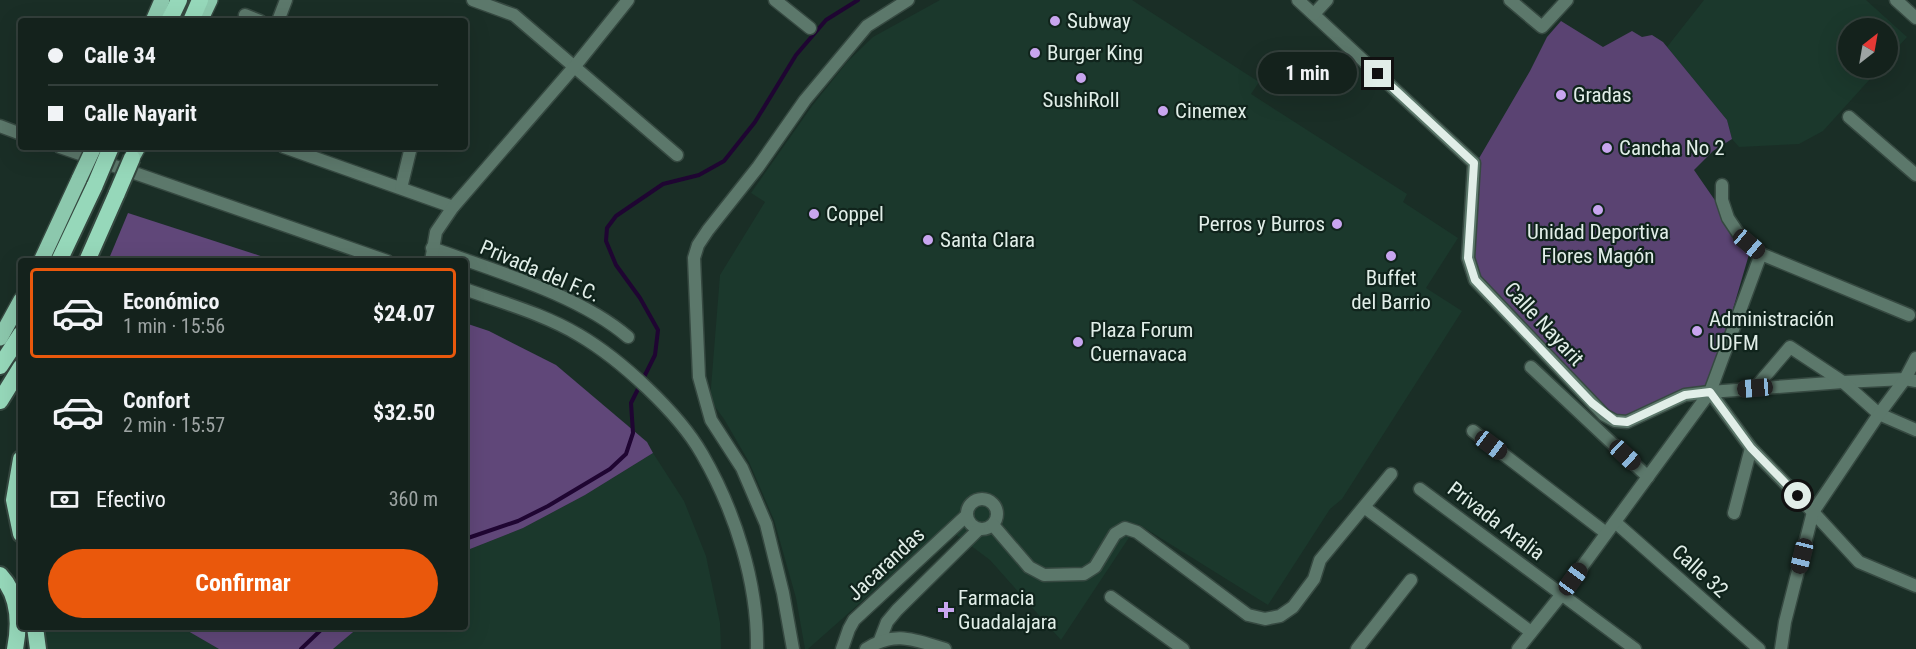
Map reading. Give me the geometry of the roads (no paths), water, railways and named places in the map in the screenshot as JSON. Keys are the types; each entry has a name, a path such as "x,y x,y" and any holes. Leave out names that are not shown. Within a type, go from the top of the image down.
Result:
{"highway":[{"path":"170,18 179,0"},
{"path":"191,18 200,0"},
{"path":"60,258 88,181 109,150"},
{"path":"89,258 136,150"},
{"path":"0,366 18,339"},
{"path":"0,400 18,372"},
{"path":"18,477 14,500 18,519"},
{"path":"0,575 6,582 16,604 18,622"},
{"path":"15,649 19,630"},
{"path":"35,630 38,649"}],"main road":[{"path":"154,18 162,0"},
{"path":"201,18 210,0"},
{"path":"43,258 88,181 93,150"},
{"path":"1,337 18,306"}],"street":[{"path":"279,18 286,0"},
{"path":"472,0 497,4 514,15 677,155"},
{"path":"432,255 436,232 453,207 575,66 628,0"},
{"path":"775,0 810,28"},
{"path":"793,649 783,592 766,524 742,468 711,420 699,377 694,258 698,245 708,230 758,167 812,92 867,26 908,0"},
{"name":"Calle Nayarit","path":"1298,0 1474,163 1468,258 1475,280 1592,403 1615,421 1627,422 1685,395 1710,392"},
{"path":"1314,14 1327,0"},
{"path":"1510,0 1542,27 1567,0"},
{"path":"1896,0 1916,18"},
{"path":"245,15 252,18"},
{"path":"1849,117 1916,174"},
{"path":"0,126 18,133"},
{"path":"69,150 378,258"},
{"path":"293,150 453,207"},
{"path":"401,188 410,150"},
{"path":"1722,184 1722,200 1728,218 1738,233 1761,254 1909,315"},
{"path":"1518,649 1562,594 1710,392 1761,254"},
{"name":"Privada del F.C.","path":"468,267 566,298 612,323 628,338"},
{"path":"468,290 547,319 579,335 657,397 701,452 718,485 747,566 754,606 757,649"},
{"path":"1755,388 1790,346 1843,382 1879,414 1916,430"},
{"path":"1781,649 1785,622 1813,512 1879,414 1910,380 1916,358"},
{"path":"1531,367 1648,477"},
{"path":"1710,392 1843,382 1910,380"},
{"path":"1710,392 1751,448 1859,562 1916,586"},
{"path":"1473,431 1606,533"},
{"path":"1734,513 1751,448"},
{"path":"993,525 1029,567 1044,575 1084,574 1095,567 1115,534 1125,528 1137,532 1248,615 1265,619 1280,616 1293,608 1314,579 1320,560 1391,474"},
{"name":"Privada Aralia","path":"1420,489 1635,649"},
{"path":"984,498 989,500 997,508 998,513 993,525 979,529 970,524 967,514 970,504 984,498"},
{"path":"1364,507 1531,632"},
{"name":"Jacarandas","path":"842,649 854,620 967,514"},
{"name":"Calle 32","path":"1615,522 1759,649"},
{"name":"Jacarandas","path":"880,640 887,622 897,610 979,529"},
{"path":"1357,649 1411,580"},
{"path":"1110,597 1183,649"},
{"path":"866,649 880,640 894,637 912,639 945,649"}],"waterway":[{"path":"468,538 518,521 548,506 610,469 626,454 633,433 631,403 655,355 658,330 640,298 616,265 606,241 607,228 616,216 663,184 699,175 724,161 755,122 796,55 826,20 858,0"},
{"path":"301,649 321,630"}],"place":[{"name":"Subway","path":"1055,21"},
{"name":"Burger King","path":"1035,53"},
{"name":"SushiRoll","path":"1081,78"},
{"name":"Gradas","path":"1561,95"},
{"name":"Cinemex","path":"1163,111"},
{"name":"Cancha No 2","path":"1607,148"},
{"name":"Unidad Deportiva Flores Magón","path":"1598,210"},
{"name":"Coppel","path":"814,214"},
{"name":"Perros y Burros","path":"1337,224"},
{"name":"Santa Clara","path":"928,240"},
{"name":"Buffet del Barrio","path":"1391,256"},
{"name":"Administración UDFM","path":"1697,331"},
{"name":"Plaza Forum Cuernavaca","path":"1078,342"},
{"name":"Farmacia Guadalajara","path":"946,610"}]}
